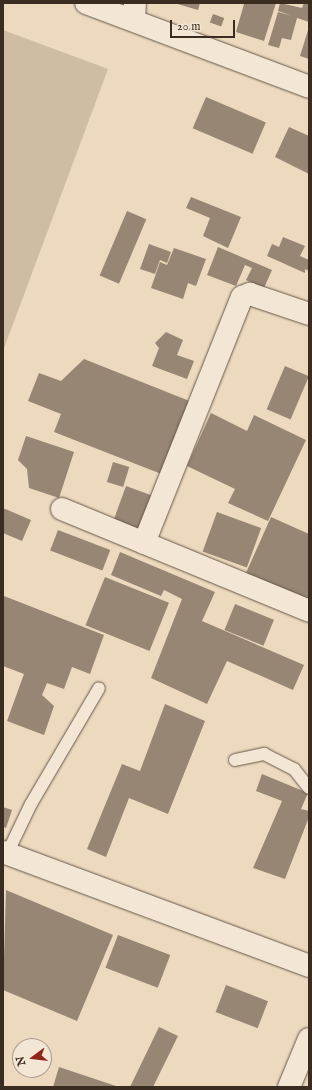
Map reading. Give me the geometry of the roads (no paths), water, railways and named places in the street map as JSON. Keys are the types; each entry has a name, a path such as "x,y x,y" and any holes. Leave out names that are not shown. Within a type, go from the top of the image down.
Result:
{"street":[{"path":"86,3 135,12 309,86"},
{"path":"144,543 242,297 250,294 309,314"},
{"path":"62,509 309,611"},
{"path":"5,853 309,966"},
{"path":"289,1087 309,1039"}],"lane":[{"path":"5,853 31,804 99,688"},
{"path":"235,760 264,754 294,769 309,788"}]}
